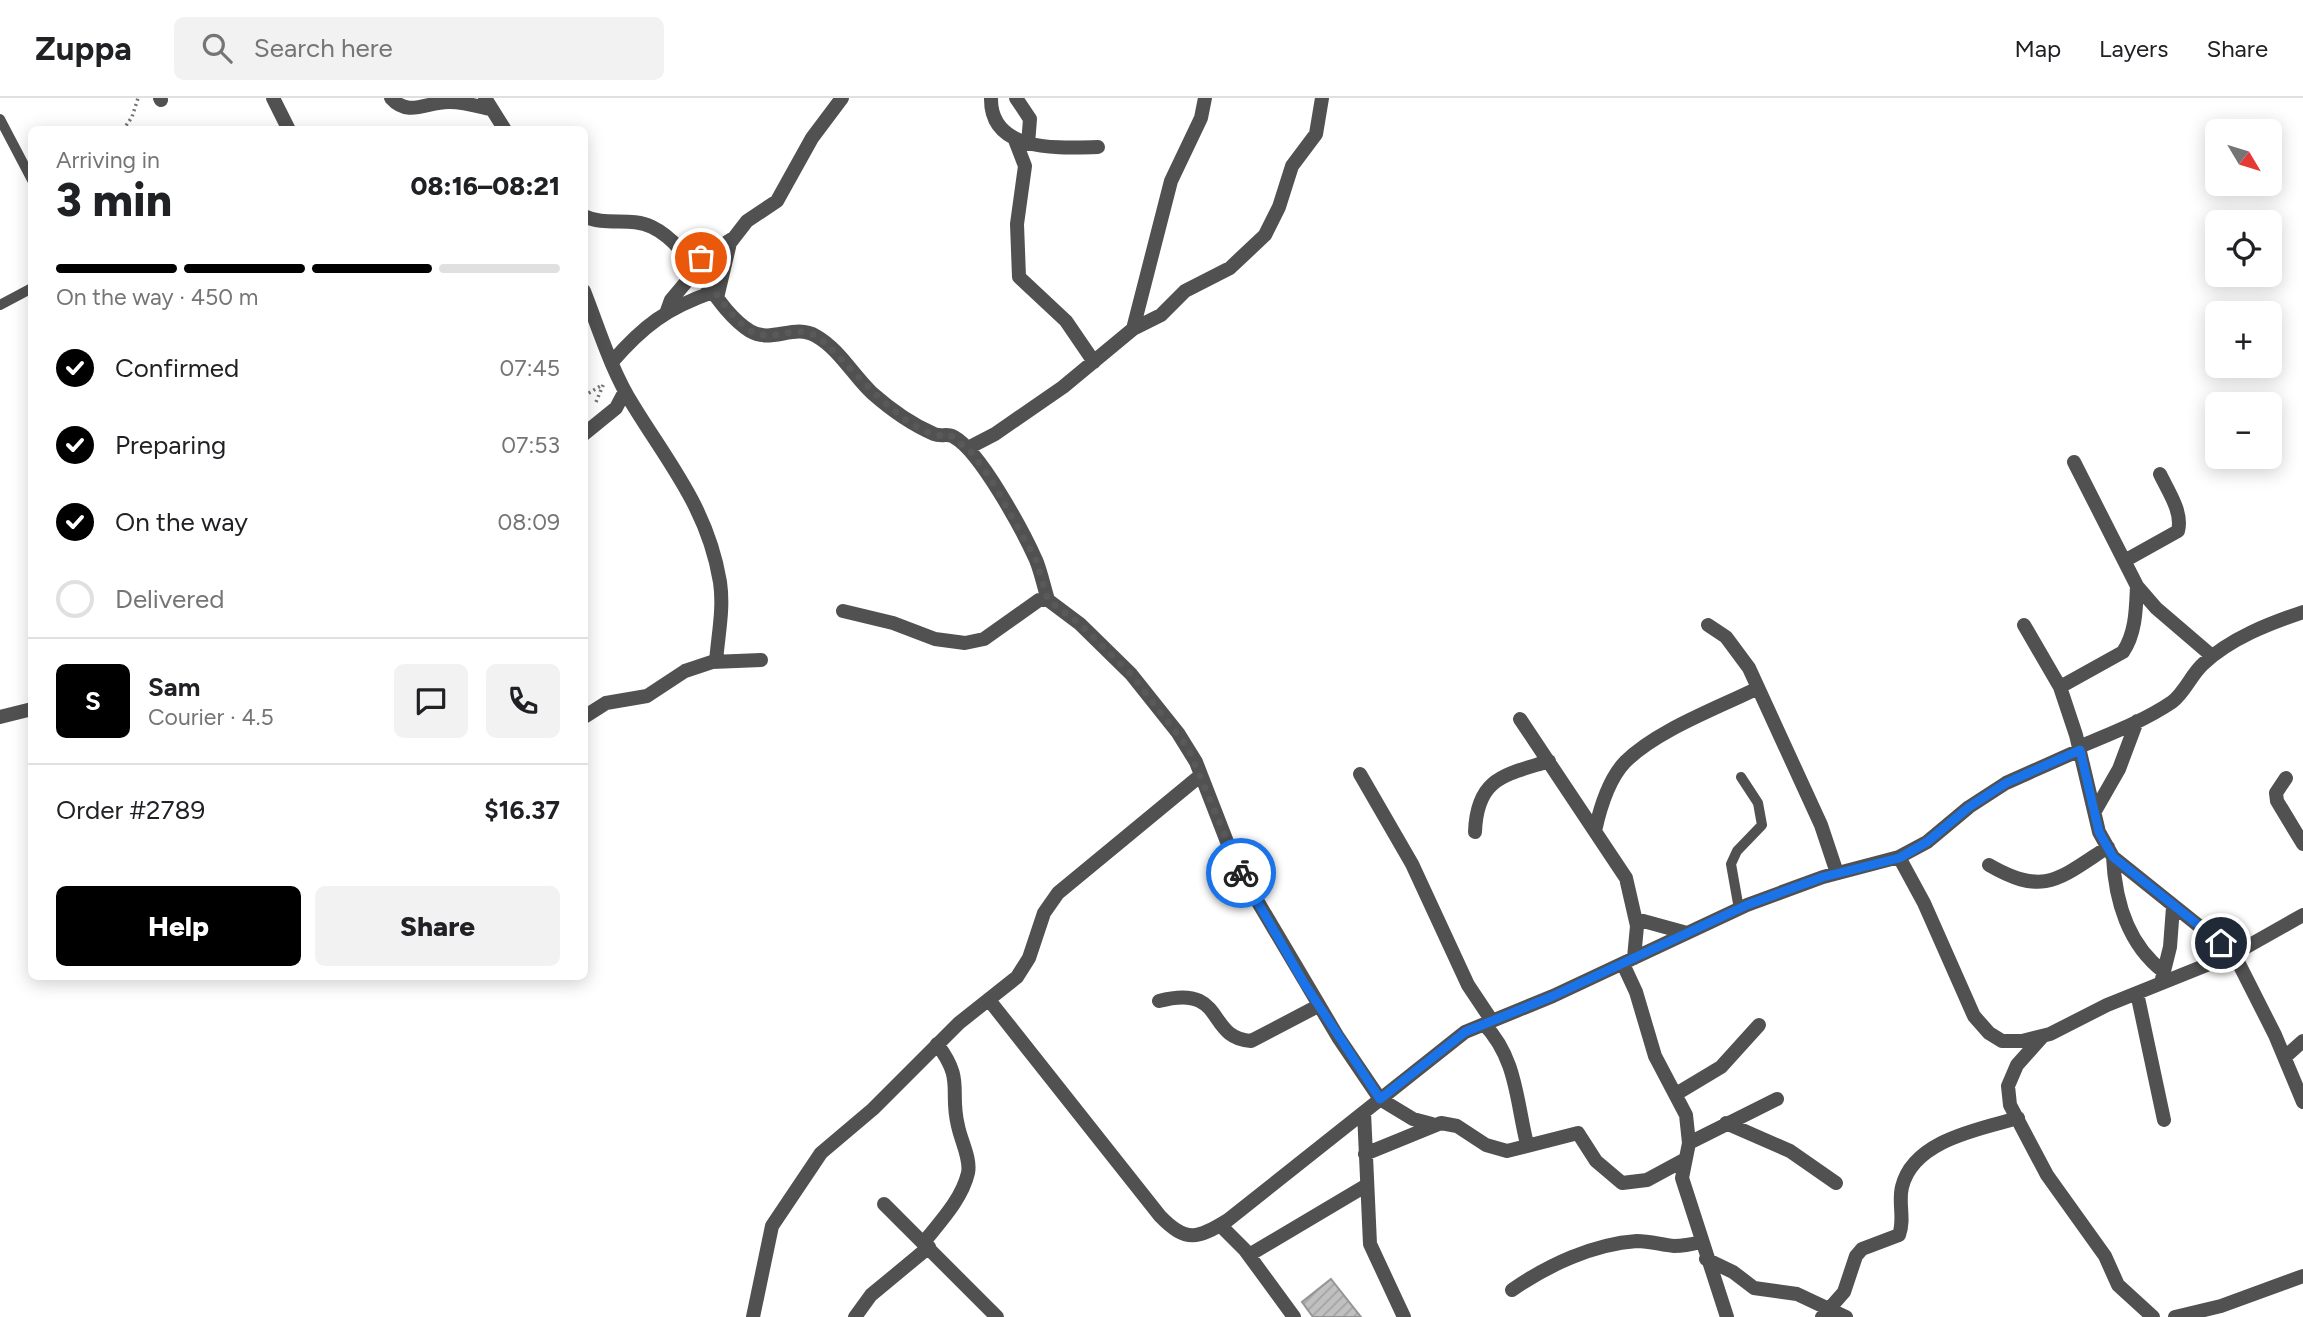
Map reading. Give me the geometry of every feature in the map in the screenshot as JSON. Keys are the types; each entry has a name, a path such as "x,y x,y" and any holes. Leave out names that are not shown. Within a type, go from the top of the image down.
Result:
{"street":[{"path":"273,98 287,126"},
{"path":"391,98 401,107 411,110 448,102 487,104 502,126"},
{"path":"667,311 671,300 695,266 732,239 747,221 777,201 812,138 842,98"},
{"path":"991,98 996,120 1022,142 1097,148"},
{"path":"1133,329 1171,181 1201,118 1205,98"},
{"path":"968,448 1014,423 1133,329 1161,315 1185,290 1230,268 1265,235 1279,207 1292,166 1316,134 1322,98"},
{"path":"1020,100 1032,127 1022,142 1025,166 1017,225 1019,277 1066,321 1094,362"},
{"path":"588,217 603,222 631,221 653,227 695,266 715,295 750,331 774,336 800,330 816,336 884,402 935,435 950,435 968,448 989,476 1036,560 1048,600 1080,624 1131,674 1178,733 1201,775 1236,864 1318,1006 1380,1099 1413,1119 1457,1126 1496,1149 1507,1151 1578,1133 1596,1161 1622,1183 1647,1180 1684,1160"},
{"path":"715,295 732,239"},
{"path":"612,362 641,328 667,311 715,295"},
{"path":"588,301 625,391 675,466 704,526 719,579 721,599 716,662"},
{"path":"588,431 616,408 625,391"},
{"path":"2074,462 2137,586 2157,608 2212,656"},
{"path":"2126,560 2178,531 2180,522 2176,507 2160,474"},
{"path":"2060,687 2123,652 2129,643 2135,615 2137,586"},
{"path":"843,611 893,623 935,639 965,643 984,639 1039,600 1048,600"},
{"path":"989,1000 1175,1232 1184,1236 1199,1235 1220,1225 1465,1032 1739,909 1837,873 1899,858 1927,842 1969,807 2006,783 2173,701 2199,667 2212,656 2258,628 2303,612"},
{"path":"1708,625 1738,651 1758,688 1821,825 1837,873"},
{"path":"2024,625 2060,687 2079,748 2099,832 2110,852 2173,907 2234,954 2285,1057 2303,1102"},
{"path":"588,714 606,703 647,696 685,671 716,662 761,660"},
{"path":"1595,831 1601,804 1623,764 1664,736 1758,688"},
{"path":"0,717 28,710"},
{"path":"1520,719 1626,878 1636,919 1628,961 1655,1056 1686,1115 1689,1143 1682,1178 1706,1259 1727,1317"},
{"path":"2095,811 2119,769 2137,721"},
{"path":"1475,831 1484,791 1494,780 1549,761"},
{"path":"1360,774 1412,864 1468,985 1504,1048 1511,1065 1527,1144"},
{"path":"753,1317 772,1226 821,1153 873,1109 937,1044 1017,977 1029,958 1044,912 1058,893 1201,775"},
{"path":"2286,778 2276,793 2277,801 2303,844"},
{"path":"1989,865 2029,883 2048,882 2110,852"},
{"path":"2110,852 2115,888 2128,928 2146,959 2162,978"},
{"path":"1899,858 1924,903 1974,1016 1989,1033 2002,1041 2043,1036 2137,993 2162,978 2234,954 2303,915"},
{"path":"2162,978 2170,947 2173,907"},
{"path":"1636,919 1687,933"},
{"path":"2137,993 2164,1120"},
{"path":"1159,1001 1189,996 1203,1001 1232,1037 1251,1041 1318,1006"},
{"path":"1676,1094 1721,1067 1759,1025"},
{"path":"2043,1036 2017,1065 2008,1086 2011,1105 2047,1175 2105,1256 2118,1285 2153,1317"},
{"path":"2285,1057 2303,1041"},
{"path":"855,1317 871,1295 927,1245 956,1201 968,1176 969,1164 956,1122 957,1085 950,1060 937,1044"},
{"path":"1689,1143 1777,1099"},
{"path":"1364,1112 1370,1244 1404,1317"},
{"path":"1826,1312 1844,1292 1856,1256 1862,1249 1899,1236 1902,1187 1922,1157 1958,1136 2018,1118"},
{"path":"1726,1123 1790,1151 1836,1183"},
{"path":"1365,1154 1433,1124"},
{"path":"1249,1255 1367,1185"},
{"path":"884,1204 997,1317"},
{"path":"1220,1225 1249,1255 1294,1317"},
{"path":"1512,1290 1534,1275 1581,1254 1617,1244 1639,1241 1675,1246 1701,1242"},
{"path":"1706,1259 1733,1272 1754,1288 1797,1294 1826,1312 1846,1317"},
{"path":"2175,1317 2225,1311 2303,1276"}],"lane":[{"path":"0,119 28,172"},
{"path":"0,304 28,290"},
{"path":"1739,909 1731,864 1737,851 1762,825 1758,803 1741,777"}],"path":[{"path":"126,126 132,117 138,98"},
{"path":"588,394 604,384"}],"building":[{"path":"1331,1279 1361,1317 1313,1317 1302,1302"}],"way so far":[{"path":"701,258 692,264 717,298 750,331 774,336 800,330 816,336 836,353 872,393 935,435 950,435 972,453 989,476 1036,560 1048,600 1080,624 1131,674 1188,748 1241,873"}],"route":[{"path":"1241,873 1304,983 1380,1099 1465,1032 1553,996 1747,905 1823,877 1899,858 1927,842 1969,807 2006,783 2080,750 2099,832 2113,857 2221,943"}]}
